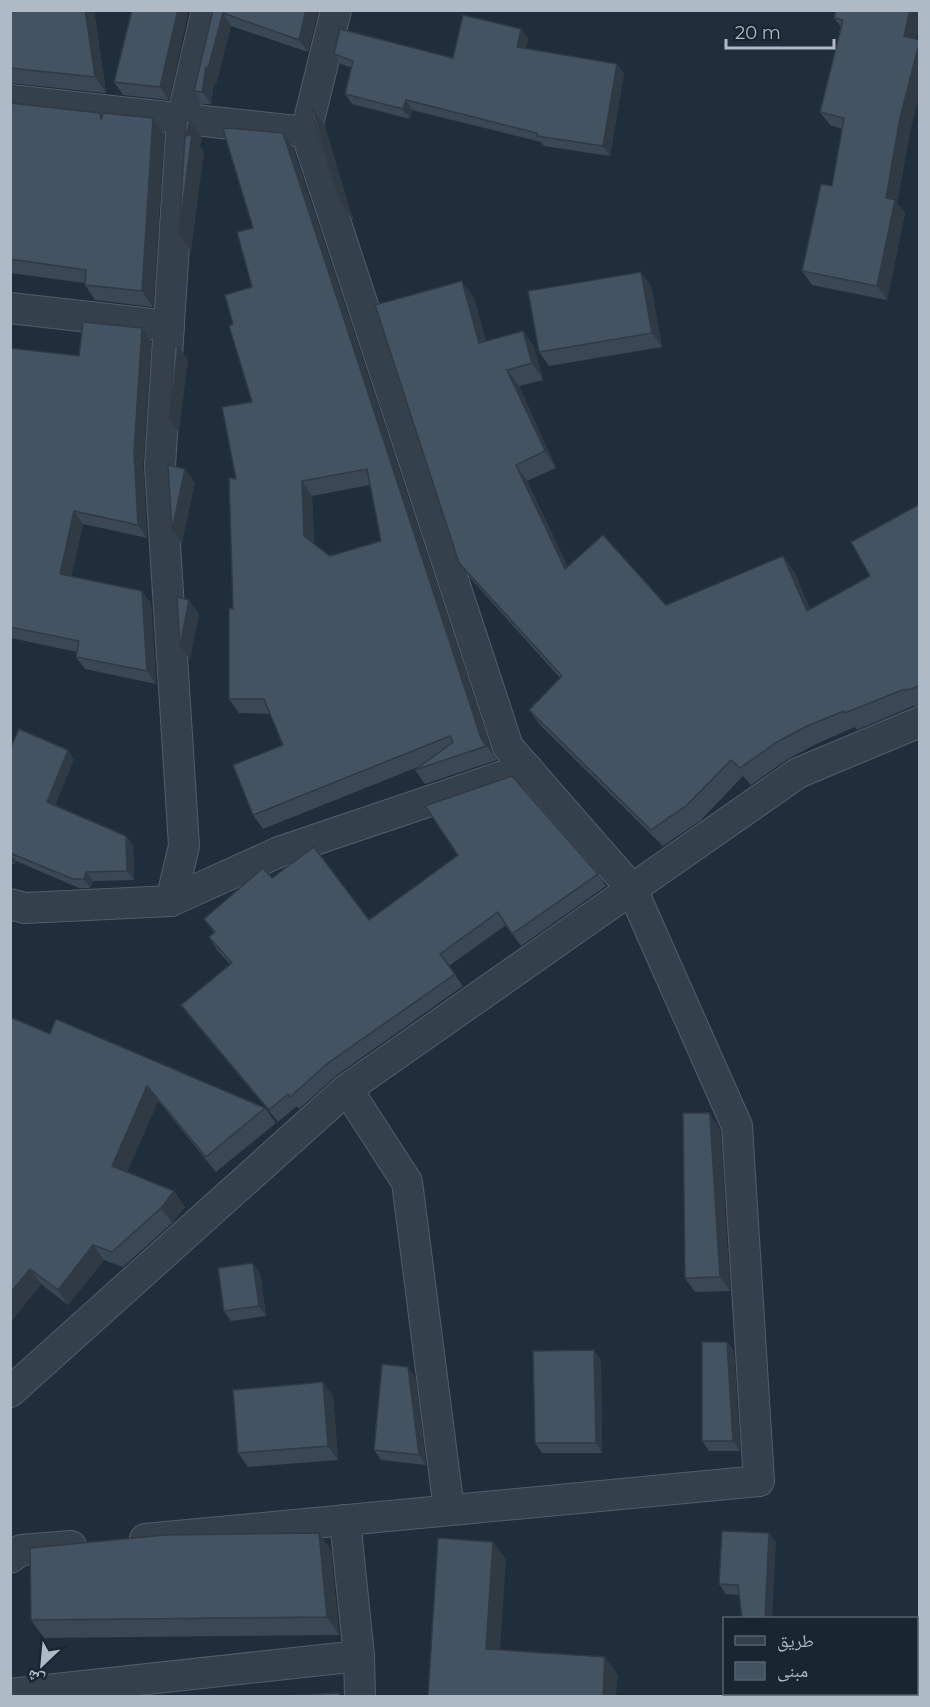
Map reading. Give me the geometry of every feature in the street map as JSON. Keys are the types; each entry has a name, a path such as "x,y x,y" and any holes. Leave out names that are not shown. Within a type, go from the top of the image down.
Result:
{"street":[{"path":"171,901 184,846 160,466 182,118 207,10"},
{"path":"14,1550 759,1482 737,1126 632,889 508,747 306,132 336,10"},
{"path":"10,100 306,132"},
{"path":"10,308 169,326"},
{"path":"10,1392 347,1089 798,773 920,722"},
{"path":"10,904 25,908 171,901 279,852 527,768"},
{"path":"347,1089 406,1182 449,1510"},
{"path":"345,1520 359,1656 360,1696"},
{"path":"10,1694 359,1656"}],"building":[{"path":"10,10 85,10 95,77 10,68"},
{"path":"132,10 178,10 160,87 114,82"},
{"path":"213,10 306,10 299,40 223,13 207,72 206,66 202,92 194,91"},
{"path":"836,10 910,10 904,36 920,40 900,118 886,198 895,200 877,286 802,271 821,184 832,186 844,118 820,112 843,20 834,18"},
{"path":"463,15 521,29 517,47 617,64 603,146 537,136 537,133 406,100 403,109 345,94 353,61 334,54 340,29 453,58"},
{"path":"10,103 100,113 101,120 103,113 153,118 142,291 85,285 86,270 10,259"},
{"path":"313,109 342,205 312,114"},
{"path":"186,120 190,121 186,136 192,134 179,234"},
{"path":"223,129 283,133 481,738 486,746 415,770 453,742 450,736 253,815 233,765 283,745 264,699 229,699 229,608 233,609 229,478 236,479 222,407 252,402 229,326 233,324 225,295 252,287 237,232 253,228","holes":["367,469 381,541 330,556 304,536 302,481"]},
{"path":"641,272 652,333 539,352 528,291"},
{"path":"462,281 479,343 523,331 532,363 507,370 545,451 516,465 565,569 603,535 666,605 783,556 807,611 870,576 851,542 920,504 920,685 805,727 777,742 740,768 731,760 688,804 651,830 529,710 562,676 459,563 375,305"},
{"path":"83,322 142,328 134,452 138,525 74,511 60,574 142,591 147,671 76,657 79,641 10,627 10,348 79,356"},
{"path":"178,346 170,419 174,347"},
{"path":"168,465 185,469 172,530"},
{"path":"177,597 189,600 180,646"},
{"path":"19,729 68,750 47,802 126,836 127,871 86,872 84,879 73,879 10,853 10,749"},
{"path":"512,776 598,874 512,934 498,912 440,954 455,974 328,1063 290,1097 288,1094 269,1110 181,1005 232,963 209,937 215,932 204,919 263,868 272,878 314,847 369,920 458,855 425,806"},
{"path":"10,1017 50,1034 56,1019 265,1108 206,1157 147,1086 112,1166 174,1191 161,1208 112,1252 93,1245 58,1290 30,1269 10,1293"},
{"path":"683,1113 709,1113 710,1116 720,1277 685,1278"},
{"path":"253,1263 259,1306 224,1311 218,1268"},
{"path":"702,1342 727,1342 733,1441 702,1441"},
{"path":"594,1350 596,1443 535,1443 533,1351"},
{"path":"382,1364 408,1367 419,1455 374,1450"},
{"path":"323,1382 328,1446 238,1453 233,1390"},
{"path":"722,1531 769,1533 765,1617 742,1617 738,1585 719,1584"},
{"path":"319,1533 327,1617 31,1620 30,1548 165,1535"},
{"path":"438,1538 493,1542 486,1649 605,1657 603,1696 428,1696"},
{"path":"339,1693 339,1696 283,1696"},
{"path":"773,1695 834,1695 834,1696"}]}
